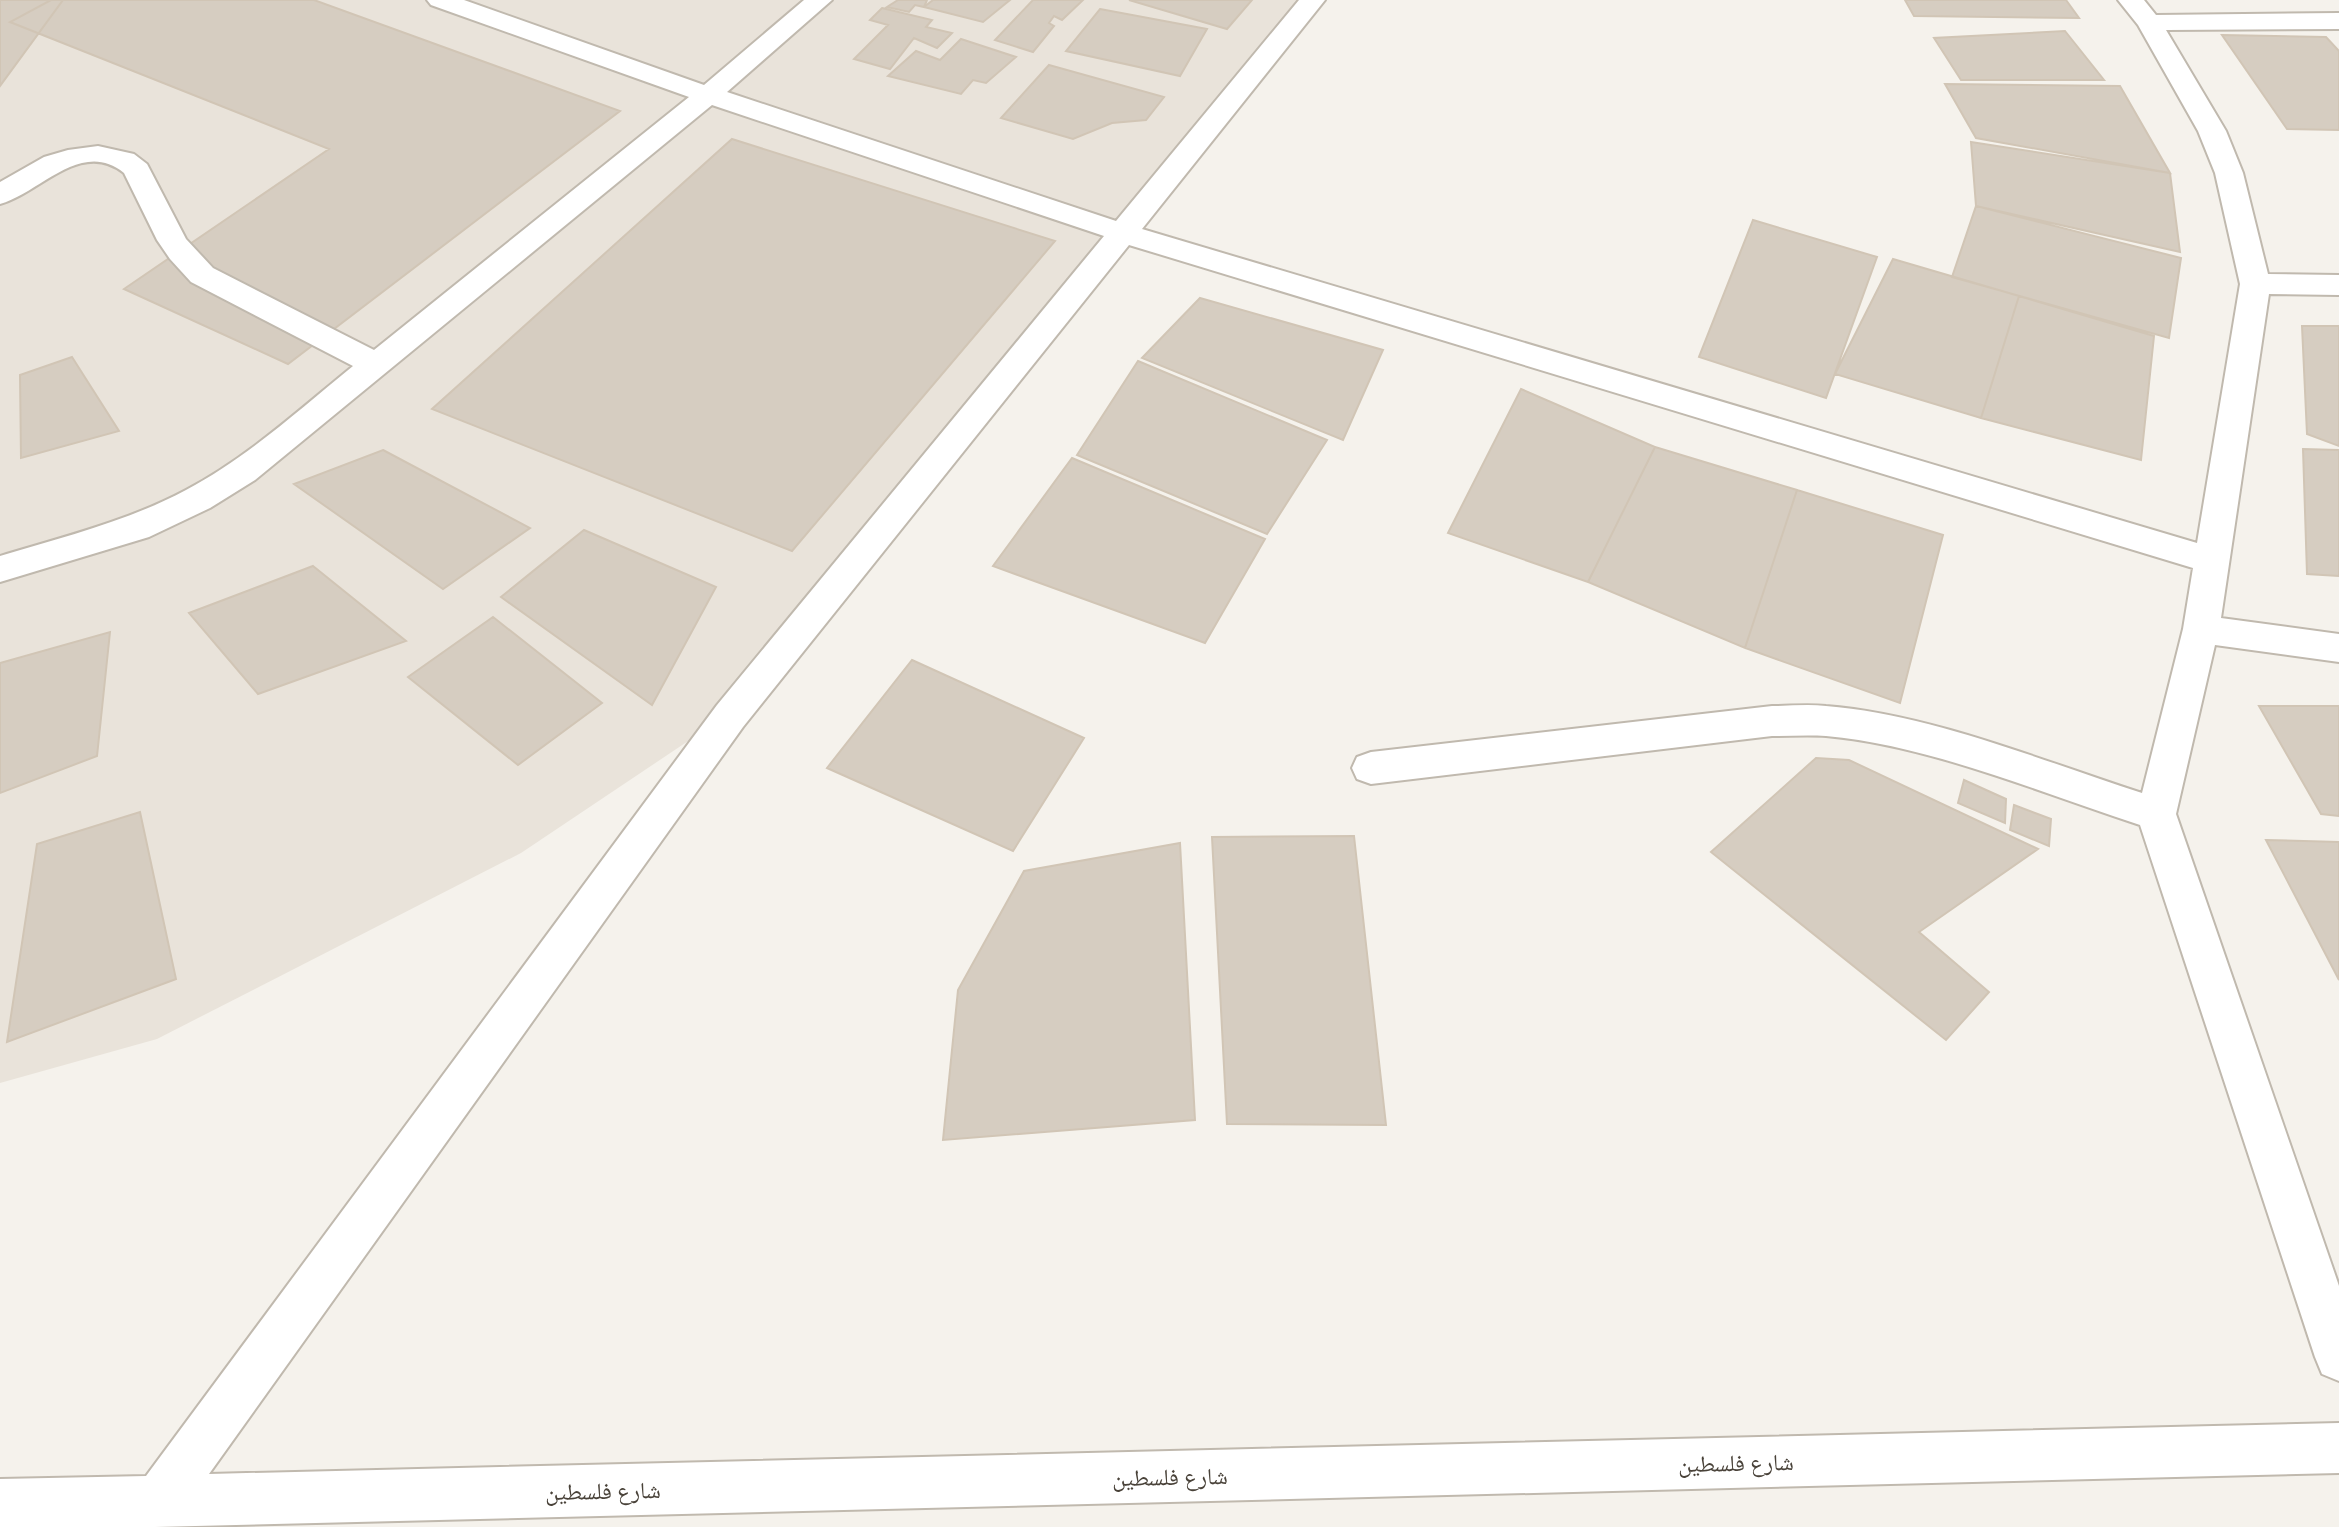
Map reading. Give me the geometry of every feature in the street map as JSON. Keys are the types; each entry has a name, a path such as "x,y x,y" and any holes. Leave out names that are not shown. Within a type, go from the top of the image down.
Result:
{"street":[{"path":"440,0 708,94 1123,233 2210,560"},
{"path":"0,569 137,528 198,499 243,472 708,94 819,0"},
{"path":"159,1501 730,716 1312,0"},
{"path":"2140,11 2339,21"},
{"path":"2140,11 2194,96 2229,173 2255,284 2201,629 2156,814 2339,1357"},
{"path":"0,195 62,159 100,154 119,158 136,167 173,245 187,264 202,275 376,364"},
{"path":"2255,284 2339,285"},
{"path":"2201,629 2339,648"},
{"path":"1371,768 1772,721 1825,721 1879,729 1942,745 2156,814"},
{"name":"شارع فلسطين","path":"0,1505 2339,1448"}],"shaded area":[{"path":"0,0 1308,0 727,715 521,853 157,1039 0,1083"}],"building":[{"path":"0,0 63,0 0,86"},
{"path":"51,0 314,0 620,111 288,364 124,289 329,149 10,22"},
{"path":"898,0 927,0 924,7 915,5 909,12 887,7"},
{"path":"933,0 1010,0 983,22 924,7"},
{"path":"1033,0 1083,0 1062,20 1054,16 1049,23 1054,26 1033,52 995,40"},
{"path":"1129,0 1252,0 1227,29"},
{"path":"1905,0 2066,0 2079,18 1914,16"},
{"path":"882,8 932,20 926,27 952,33 937,48 914,38 890,69 854,59 888,25 870,20"},
{"path":"1100,9 1207,29 1180,76 1066,51"},
{"path":"2065,31 2104,80 1961,80 1934,38"},
{"path":"2222,35 2326,37 2339,51 2339,130 2287,129"},
{"path":"961,39 1016,57 986,83 973,80 961,94 888,76 916,51 940,60"},
{"path":"1049,65 1164,97 1146,120 1112,123 1073,139 1001,118"},
{"path":"1945,84 2120,86 2170,173 1976,138"},
{"path":"732,139 1055,241 792,551 432,409"},
{"path":"1971,142 2170,173 2180,252 1976,206"},
{"path":"1976,206 2181,258 2169,338 1952,277"},
{"path":"1753,220 1877,257 1826,398 1699,357"},
{"path":"1893,259 2019,296 1981,418 1835,374"},
{"path":"2019,296 2154,336 2141,460 1981,418"},
{"path":"1200,298 1383,350 1343,440 1142,358"},
{"path":"2302,326 2339,326 2339,446 2307,434"},
{"path":"72,357 119,431 21,458 20,375"},
{"path":"1138,361 1327,440 1267,534 1077,455"},
{"path":"1521,389 1655,447 1588,582 1448,533"},
{"path":"1655,447 1797,490 1745,648 1588,582"},
{"path":"2303,449 2339,450 2339,576 2307,574"},
{"path":"383,450 530,528 443,589 294,484"},
{"path":"1072,458 1265,539 1205,643 993,566"},
{"path":"1797,490 1943,535 1900,703 1745,648"},
{"path":"584,530 716,587 652,705 501,597"},
{"path":"313,566 406,641 258,694 189,613"},
{"path":"493,617 602,703 518,765 408,677"},
{"path":"110,632 97,756 0,793 0,663"},
{"path":"912,660 1084,738 1013,851 827,768"},
{"path":"2259,706 2339,706 2339,816 2321,814"},
{"path":"1816,758 1849,760 2038,849 1919,932 1989,992 1946,1040 1711,852"},
{"path":"1964,780 2006,799 2005,823 1958,803"},
{"path":"2014,805 2051,819 2049,846 2010,830"},
{"path":"140,812 176,979 7,1042 37,844"},
{"path":"1354,836 1386,1125 1227,1124 1212,837"},
{"path":"2266,840 2339,842 2339,980"},
{"path":"1180,843 1195,1120 943,1140 958,990 1024,871"}]}
